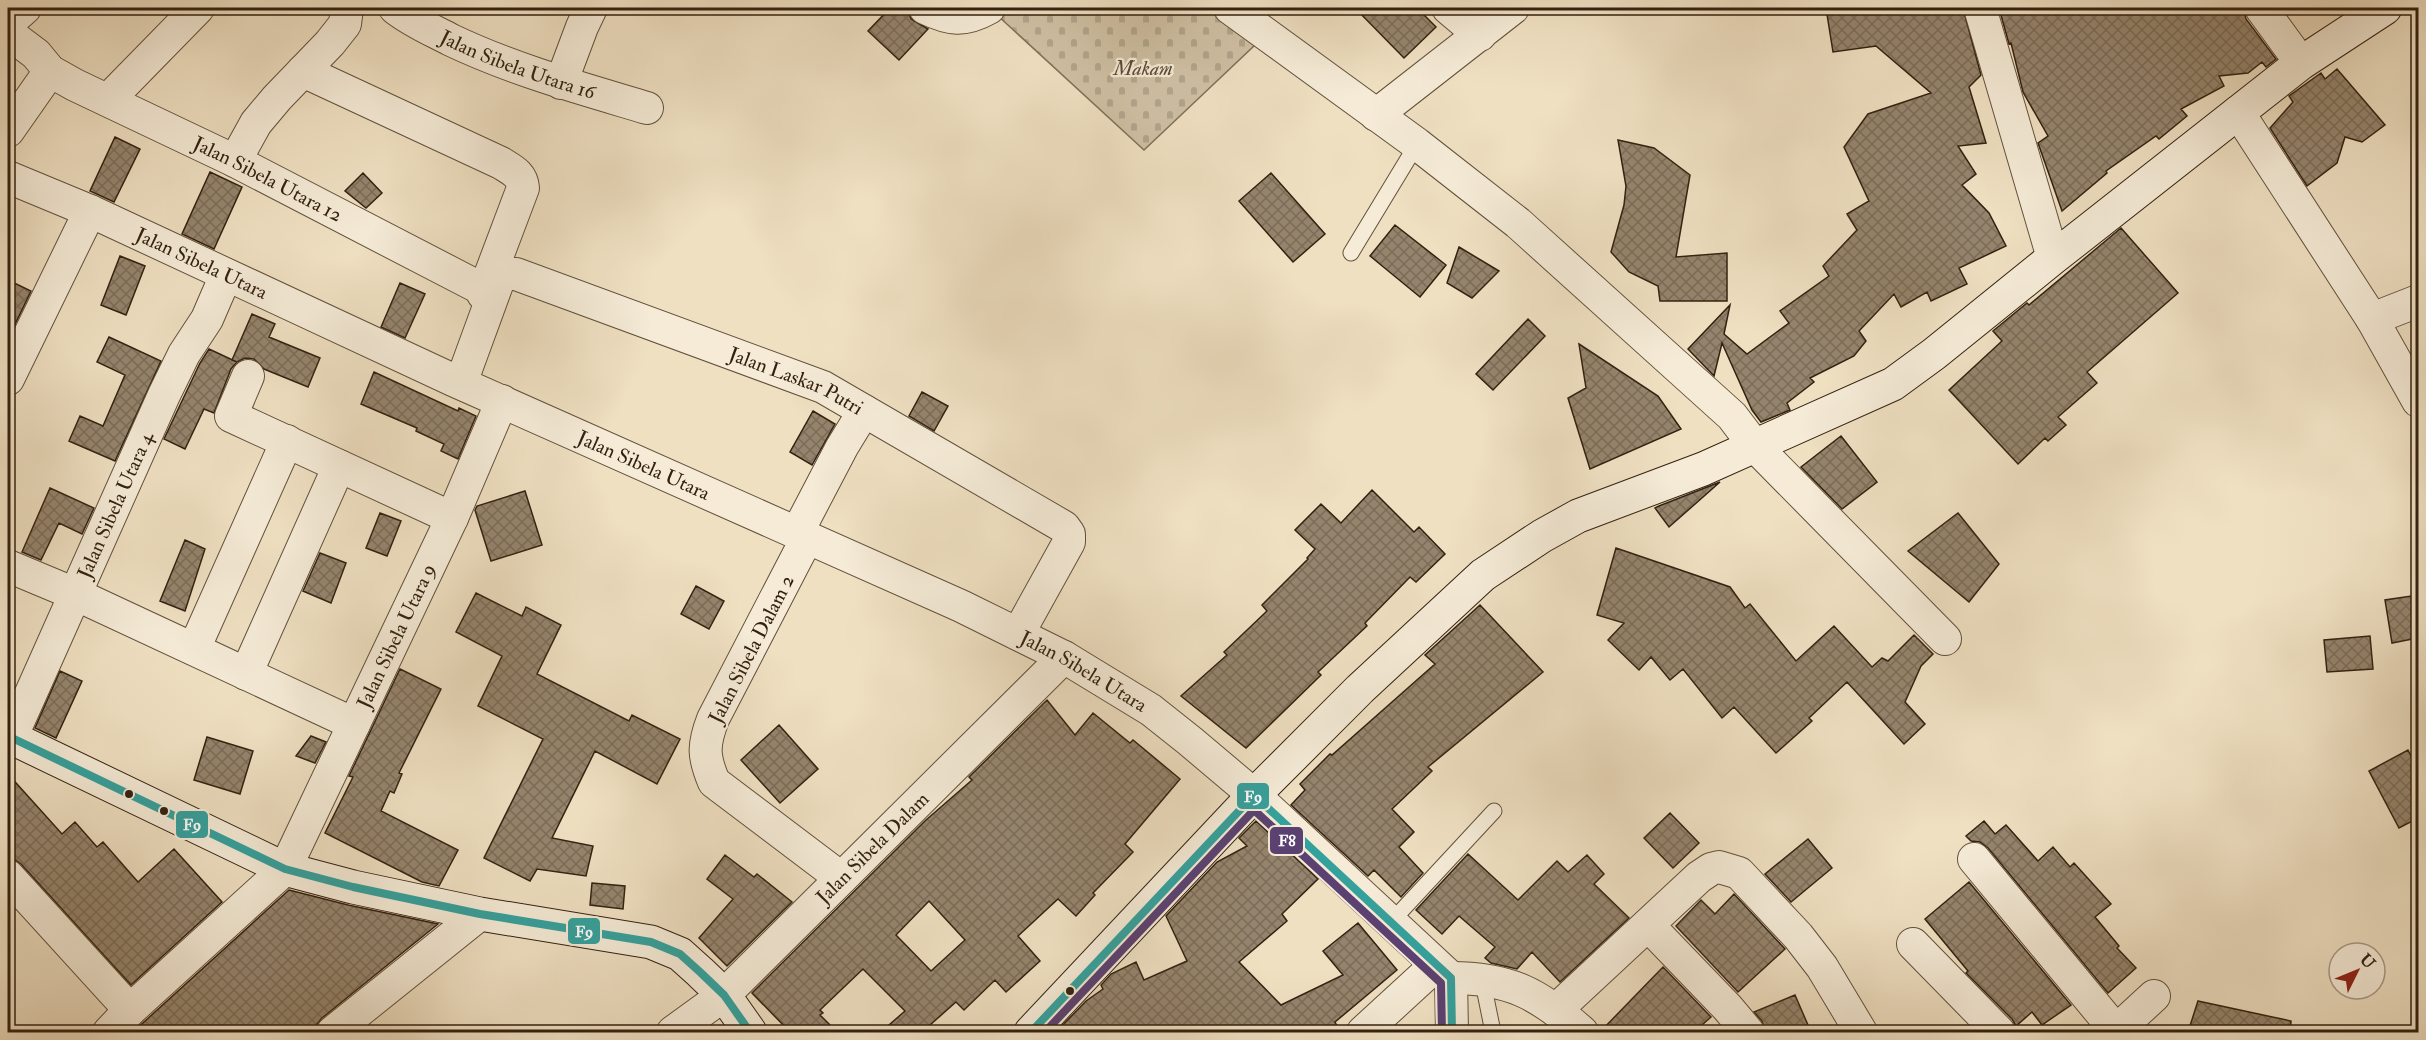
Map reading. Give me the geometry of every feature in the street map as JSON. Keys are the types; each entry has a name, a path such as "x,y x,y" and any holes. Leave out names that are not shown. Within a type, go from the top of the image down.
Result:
{"main road":[{"path":"1039,1030 1254,795 1360,689 1483,575 1578,516 1771,440 1893,384 2301,63 2385,8"},
{"path":"13,745 285,869 353,887 480,914 651,942 680,954 724,995 750,1032"}],"street":[{"path":"8,23 25,8"},
{"path":"108,100 198,8"},
{"path":"235,161 256,123 345,24 347,8"},
{"name":"Jalan Sibela Utara 16","path":"395,8 486,57 561,83 647,108"},
{"path":"925,8 945,17 960,18 976,15 989,8"},
{"path":"1230,8 1417,144 1518,224 1732,416 1754,445 1945,639"},
{"path":"1448,8 1480,36"},
{"path":"1376,116 1513,8"},
{"path":"1980,8 2053,258"},
{"path":"2261,8 2301,63"},
{"path":"561,83 586,17"},
{"name":"Jalan Sibela Utara 12","path":"8,33 36,54 50,70 75,86 235,161 484,290"},
{"path":"8,130 50,70"},
{"path":"303,71 501,163 523,180 523,188 484,290 457,382"},
{"path":"2238,112 2372,319 2418,401"},
{"name":"Jalan Sibela Utara","path":"8,177 90,211 457,382 961,606 1064,657 1151,710 1254,795 1443,971"},
{"path":"12,360 90,211"},
{"name":"Jalan Laskar Putri","path":"457,382 500,279 507,274 516,274 823,387 1064,527 1069,534 1069,542 1018,634"},
{"name":"Jalan Sibela Utara 4","path":"13,745 75,594 164,395 184,354 207,319 226,276"},
{"path":"2372,319 2418,301"},
{"path":"248,376 231,416 452,518"},
{"name":"Jalan Sibela Utara 9","path":"285,869 452,518 502,401"},
{"name":"Jalan Sibela Dalam 2","path":"841,878 714,782 705,762 705,739 842,447 864,411"},
{"path":"194,650 287,441"},
{"path":"246,674 339,466"},
{"path":"8,566 75,594 354,724"},
{"name":"Jalan Sibela Dalam","path":"673,1032 724,995 1064,657"},
{"path":"1974,859 2116,1032 2154,996"},
{"path":"1556,1010 1711,869 1719,867 1739,873 1798,936 1822,967 1861,1032"},
{"path":"8,876 119,1021 285,869"},
{"path":"333,1032 480,914"},
{"path":"1648,925 1748,1032"},
{"path":"1912,944 1999,1032"},
{"path":"1443,971 1452,1032"},
{"path":"1363,1032 1443,971 1482,978 1520,989 1556,1010 1582,1032"}],"lane":[{"path":"1351,253 1417,144"},
{"path":"1391,922 1494,811"},
{"path":"1482,978 1493,1032"}],"green space":[{"name":"Makam","path":"1003,8 1210,8 1256,44 1144,150 996,14"}],"building":[{"path":"890,8 907,8 911,19 928,29 899,60 868,31"},
{"path":"1355,8 1417,8 1436,27 1404,58"},
{"path":"1826,8 1963,8 1981,75 1969,87 1986,143 1958,146 1976,174 1962,185 1989,213 2006,246 1959,268 1967,284 1931,301 1927,292 1901,307 1894,294 1859,331 1866,341 1854,356 1810,378 1814,382 1787,403 1790,410 1761,422 1752,410 1722,343 1714,376 1688,349 1730,305 1724,334 1747,354 1789,323 1780,311 1829,276 1823,266 1857,230 1847,214 1869,201 1844,147 1868,114 1931,93 1876,46 1833,52"},
{"path":"1999,8 2243,8 2246,19 2276,59 2266,67 2262,62 2248,73 2219,76 2224,86 2181,109 2187,116 2159,139 2156,136 2106,171 2107,173 2062,211 2038,143 2048,136 2023,92 2011,43 2009,44"},
{"path":"2337,69 2385,125 2362,142 2345,137 2337,163 2307,186 2270,128 2293,102 2289,96 2321,73 2325,79"},
{"path":"115,137 140,149 114,202 90,191"},
{"path":"1618,140 1654,148 1690,175 1676,257 1727,253 1727,301 1660,301 1658,286 1629,272 1611,252 1624,205 1626,186"},
{"path":"210,172 242,187 214,249 182,234"},
{"path":"363,173 382,193 366,208 345,191"},
{"path":"1271,173 1325,234 1293,262 1239,201"},
{"path":"1395,225 1446,265 1420,297 1370,256"},
{"path":"2121,228 2178,293 2087,372 2097,383 2058,417 2066,425 2048,441 2045,438 2018,464 1949,390 2002,341 1993,331 2027,303 2029,305"},
{"path":"1459,247 1499,271 1472,298 1447,283"},
{"path":"120,256 145,266 126,315 101,305"},
{"path":"8,280 31,291 8,339"},
{"path":"400,283 425,294 405,338 381,327"},
{"path":"252,314 275,324 269,337 320,358 308,387 264,369 254,359 245,358 237,362 232,360"},
{"path":"1528,319 1545,336 1493,390 1476,374"},
{"path":"109,337 161,361 115,461 69,441 80,416 103,426 125,375 97,362"},
{"path":"1579,344 1658,396 1681,429 1590,469 1568,398 1586,388"},
{"path":"209,349 237,362 231,369 214,413 204,409 185,449 164,439"},
{"path":"374,372 458,411 459,408 476,416 458,459 441,451 444,444 416,431 417,428 361,404"},
{"path":"922,392 948,406 934,431 909,416"},
{"path":"813,411 835,424 812,465 790,452"},
{"path":"1841,436 1877,482 1842,509 1801,467"},
{"path":"1720,482 1669,527 1655,508 1659,506"},
{"path":"50,488 94,508 82,534 59,523 41,560 22,552"},
{"path":"1372,490 1414,532 1419,527 1445,554 1416,582 1410,577 1365,623 1367,626 1318,672 1321,675 1246,748 1181,696 1227,655 1224,652 1267,611 1262,605 1315,549 1295,530 1321,504 1341,523"},
{"path":"525,491 542,545 491,561 475,510 477,506"},
{"path":"380,513 401,521 387,556 366,548"},
{"path":"1958,513 1999,564 1969,602 1908,551"},
{"path":"185,540 205,549 185,611 160,601"},
{"path":"1616,548 1730,587 1745,608 1750,604 1796,661 1834,626 1872,667 1882,658 1888,661 1914,635 1933,654 1921,666 1905,702 1925,724 1904,744 1847,682 1809,718 1812,721 1776,753 1734,707 1722,718 1683,669 1670,680 1651,657 1639,670 1608,640 1624,623 1597,615"},
{"path":"320,553 346,563 331,603 303,591"},
{"path":"696,586 724,601 709,629 681,614"},
{"path":"476,593 522,616 526,607 561,625 537,674 629,721 632,715 680,739 657,784 595,751 552,838 593,846 586,876 537,869 530,881 484,858 543,739 478,706 502,656 456,632"},
{"path":"2418,595 2418,638 2392,643 2385,600"},
{"path":"1480,605 1543,672 1428,767 1432,771 1392,809 1414,832 1399,847 1423,873 1401,897 1374,870 1368,876 1291,805 1305,790 1300,784 1330,754 1332,755 1435,664 1425,655"},
{"path":"2370,636 2373,669 2327,672 2324,640"},
{"path":"400,669 441,689 399,773 402,774 394,793 390,791 381,811 458,850 439,886 422,882 325,833 353,777 349,776"},
{"path":"60,671 82,681 56,738 35,728"},
{"path":"1047,700 1075,735 1093,713 1130,743 1133,740 1180,779 1125,844 1133,852 1093,893 1095,895 1076,916 1058,899 1018,936 1040,961 1006,992 995,980 964,1010 956,1002 922,1032 881,1032 905,1011 863,969 820,1010 823,1013 820,1015 837,1032 790,1032 752,993 926,820 972,780 969,777","holes":["929,901 965,940 931,971 896,935"]},
{"path":"779,725 818,769 780,803 741,760"},
{"path":"311,736 326,742 315,763 296,756"},
{"path":"207,737 253,751 240,794 194,780"},
{"path":"2408,750 2418,770 2418,818 2399,828 2369,771"},
{"path":"8,774 62,834 75,822 97,847 103,842 138,882 174,849 222,902 131,985 21,864 8,855"},
{"path":"1670,813 1699,843 1673,868 1644,838"},
{"path":"1256,821 1318,879 1282,914 1287,921 1239,962 1281,1005 1343,975 1323,951 1358,923 1397,970 1335,1022 1340,1032 1056,1032 1086,1001 1103,989 1101,985 1111,974 1136,962 1144,980 1187,961 1166,916 1217,862 1247,846 1239,838"},
{"path":"1984,821 1995,834 2006,825 2038,861 2053,847 2070,867 2074,863 2111,904 2095,917 2119,946 2117,948 2136,968 2108,993 1988,848 1980,842 1971,841 1966,836"},
{"path":"1808,839 1832,868 1791,902 1765,874"},
{"path":"1468,854 1518,900 1557,861 1568,872 1587,855 1604,874 1594,884 1629,918 1560,982 1532,952 1517,969 1491,963 1485,958 1495,947 1459,916 1442,934 1416,910"},
{"path":"725,855 754,877 757,874 792,902 727,966 699,938 733,899 707,879"},
{"path":"1969,882 2071,1005 2042,1025 2032,1012 2016,1026 2012,1019 1966,973 1968,971 1925,919"},
{"path":"592,883 625,886 623,909 590,905"},
{"path":"289,890 438,924 322,1018 316,1025 315,1032 133,1032"},
{"path":"1734,894 1785,949 1738,992 1676,926 1701,900 1715,914"},
{"path":"1663,967 1711,1017 1694,1032 1600,1032"},
{"path":"1795,995 1811,1032 1765,1032 1762,1021 1754,1012"},
{"path":"2198,1001 2291,1021 2290,1032 2188,1032"},
{"path":"1719,1026 1725,1032 1705,1032 1705,1031"}],"transit line":[{"name":"F9","path":"8,736 285,869 353,887 480,914 651,942 680,954 700,972 724,995 750,1032"},
{"name":"F9","path":"1031,1032 1254,795 1451,978 1452,1032"},
{"name":"F8","path":"1045,1032 1254,810 1441,983 1442,1032"}]}
